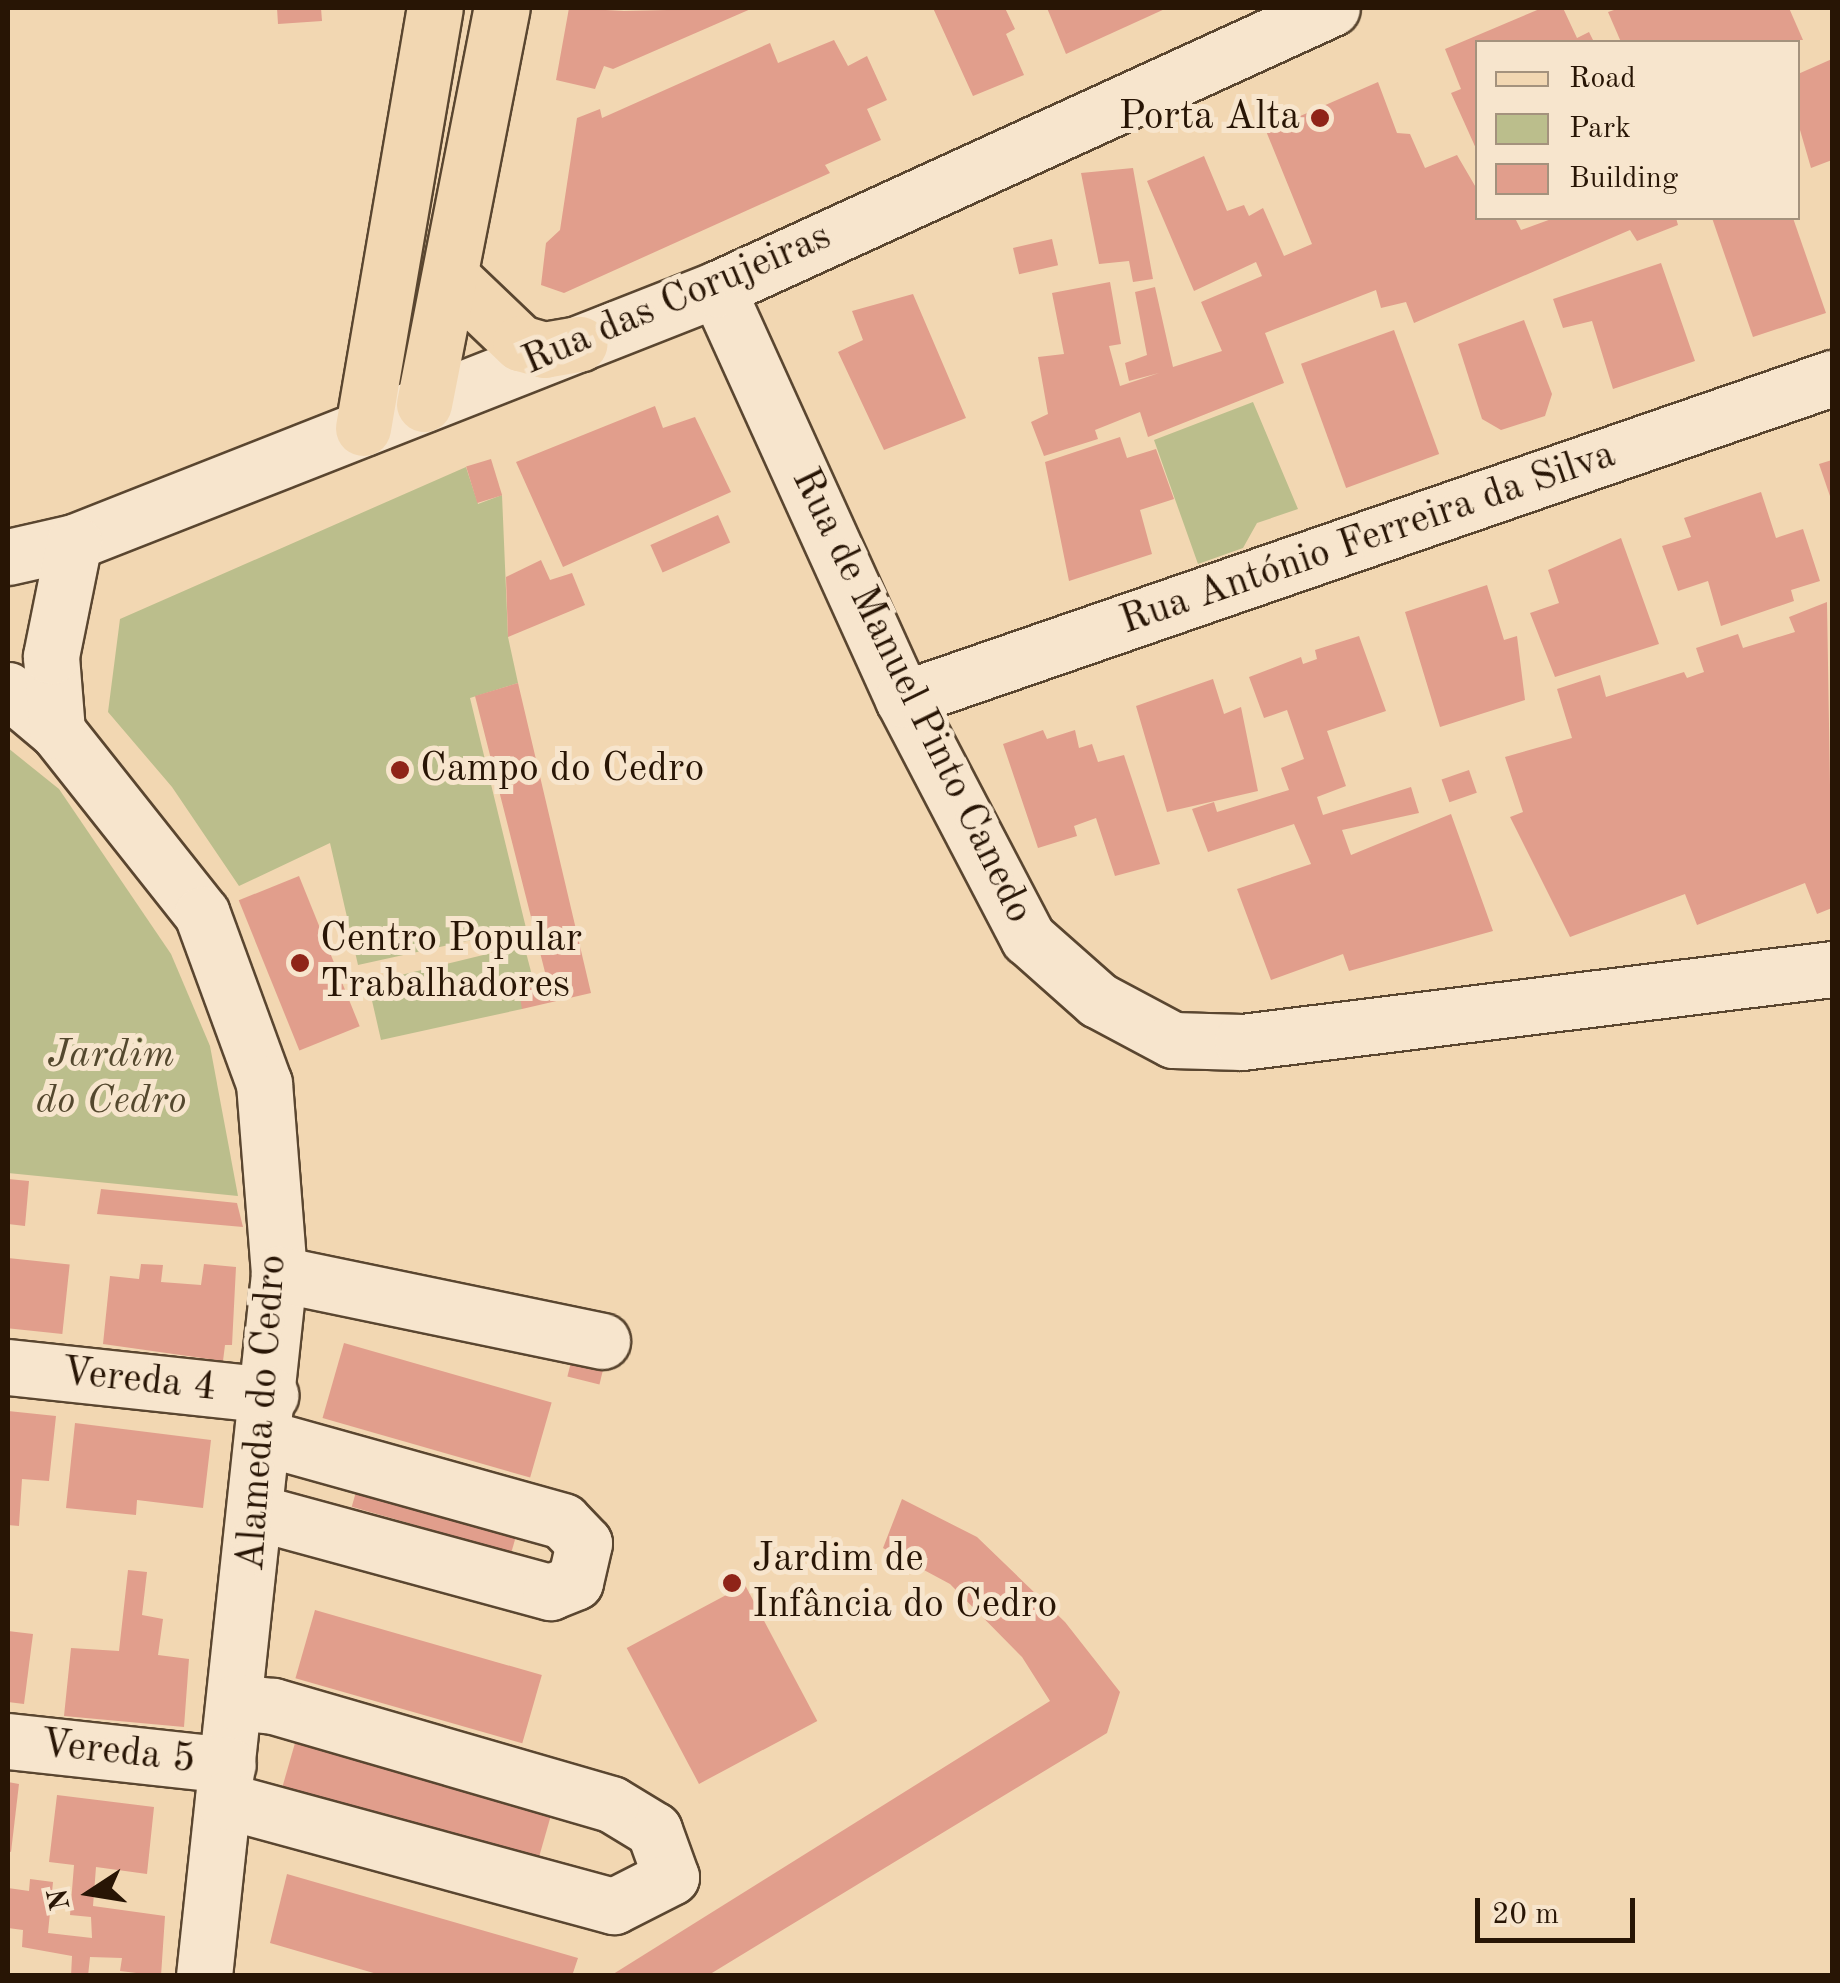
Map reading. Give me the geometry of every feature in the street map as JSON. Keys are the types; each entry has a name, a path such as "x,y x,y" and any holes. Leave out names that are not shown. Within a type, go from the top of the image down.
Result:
{"main road":[{"path":"363,428 435,8"},
{"path":"424,404 453,279 502,8"},
{"path":"453,279 520,343 544,350 579,344"}],"street":[{"name":"Rua das Corujeiras","path":"8,557 74,542 717,289 1332,8"},
{"name":"Rua de Manuel Pinto Canedo","path":"717,289 903,700 1028,938 1098,1000 1173,1040 1242,1042 1832,969"},
{"name":"Rua António Ferreira da Silva","path":"903,700 1832,378"},
{"path":"57,730 51,656 74,542"},
{"name":"Alameda do Cedro","path":"8,690 57,730 202,914 264,1083 279,1274 268,1417 226,1783 216,1973"},
{"path":"279,1274 602,1341"},
{"name":"Vereda 4","path":"8,1367 268,1417 563,1521 584,1543 575,1582 550,1592 258,1513"},
{"name":"Vereda 5","path":"8,1741 226,1783 614,1906 671,1877 654,1830 611,1804 273,1706 236,1702"}],"green space":[{"path":"1253,402 1298,509 1257,523 1243,548 1198,564 1154,440"},
{"path":"466,467 478,504 502,495 508,637 518,683 470,698 526,928 358,965 330,843 239,886 172,787 108,712 120,619"},
{"name":"Jardim do Cedro","path":"8,748 59,789 171,954 210,1046 238,1196 8,1173"},
{"path":"524,945 534,983 522,1009 381,1040 368,983"}],"building":[{"path":"277,8 321,8 322,21 278,24"},
{"path":"569,8 753,8 613,69 604,66 595,89 556,80"},
{"path":"933,8 1005,8 1015,29 1006,34 1024,75 973,96"},
{"path":"1047,8 1167,8 1066,54"},
{"path":"1542,8 1563,8 1577,38 1589,32 1593,40 1475,40 1475,146 1451,93 1461,89 1445,49"},
{"path":"1620,8 1789,8 1803,40 1620,40 1608,12"},
{"path":"834,40 848,66 867,56 887,100 867,109 881,140 825,165 830,173 564,293 541,285 546,243 560,230 577,118 600,109 602,118 770,43 778,63"},
{"path":"1832,59 1832,160 1811,168 1800,130 1800,73"},
{"path":"1378,82 1397,133 1410,134 1425,168 1457,155 1475,186 1475,220 1516,220 1521,230 1548,220 1677,220 1678,225 1637,241 1630,230 1414,323 1406,302 1381,308 1376,290 1265,333 1284,383 1148,437 1140,412 1095,430 1098,439 1044,456 1031,422 1048,414 1038,357 1064,354 1052,293 1110,282 1121,344 1109,346 1120,386 1159,373 1129,381 1125,363 1147,355 1135,292 1155,287 1173,367 1222,351 1201,302 1262,276 1256,262 1194,291 1147,181 1204,156 1227,211 1244,205 1249,216 1263,208 1284,256 1312,244 1266,131"},
{"path":"1133,168 1153,279 1133,282 1129,261 1099,264 1081,173"},
{"path":"1713,220 1794,220 1826,313 1753,337"},
{"path":"1052,239 1058,265 1019,274 1013,248"},
{"path":"1661,263 1695,361 1613,389 1592,321 1563,328 1553,299"},
{"path":"913,294 966,418 884,450 838,352 863,340 852,311"},
{"path":"1524,320 1552,394 1545,416 1501,430 1482,419 1458,344"},
{"path":"1394,330 1439,454 1346,488 1301,364"},
{"path":"655,406 663,428 695,417 731,492 563,567 516,462"},
{"path":"1120,437 1127,458 1156,449 1174,499 1140,510 1152,554 1069,581 1045,462"},
{"path":"491,459 502,495 477,503 466,467"},
{"path":"1832,460 1832,502 1819,464"},
{"path":"1761,492 1776,538 1803,529 1820,581 1791,590 1794,601 1721,626 1708,581 1678,591 1662,546 1691,537 1684,518"},
{"path":"718,515 730,542 663,573 650,545"},
{"path":"1621,538 1659,644 1555,677 1530,613 1559,603 1548,570"},
{"path":"541,560 550,580 572,573 585,605 508,637 506,577"},
{"path":"1487,585 1504,640 1517,636 1525,700 1440,727 1405,612"},
{"path":"1827,602 1832,908 1817,914 1805,883 1697,925 1685,894 1570,937 1510,817 1523,812 1505,757 1572,738 1557,689 1600,675 1606,697 1684,672 1687,678 1704,672 1696,648 1738,634 1743,648 1795,632 1789,617"},
{"path":"1359,636 1386,711 1327,731 1346,786 1317,797 1323,815 1411,787 1419,813 1342,830 1351,855 1451,814 1493,931 1349,971 1343,954 1271,980 1237,889 1311,864 1294,824 1208,852 1192,809 1214,802 1217,812 1289,790 1281,768 1304,759 1287,710 1264,718 1249,677 1301,657 1303,664 1317,659 1315,650"},
{"path":"1213,679 1224,714 1241,707 1258,791 1167,812 1136,706"},
{"path":"518,683 591,993 522,1009 518,986 547,980 475,696"},
{"path":"1043,730 1047,739 1075,730 1079,748 1092,744 1098,762 1124,755 1160,864 1115,876 1096,818 1074,826 1077,836 1038,848 1003,744"},
{"path":"1469,770 1477,793 1449,802 1442,779"},
{"name":"Centro Popular Trabalhadores","path":"299,876 360,1026 299,1051 239,900"},
{"path":"8,1179 29,1181 25,1226 8,1224"},
{"path":"101,1189 237,1203 243,1227 97,1214"},
{"path":"8,1258 70,1264 62,1334 8,1328"},
{"path":"141,1264 163,1265 161,1282 201,1285 204,1264 236,1267 232,1345 225,1345 223,1361 103,1344 110,1276 139,1279"},
{"path":"344,1343 552,1403 530,1478 323,1418"},
{"path":"572,1358 604,1366 599,1384 567,1376"},
{"path":"8,1411 56,1416 49,1481 22,1479 19,1526 8,1525"},
{"path":"75,1423 211,1440 203,1508 137,1500 136,1515 66,1508"},
{"path":"360,1478 520,1524 511,1553 352,1507"},
{"path":"902,1499 977,1537 1065,1622 1120,1692 1107,1733 707,1976 610,1976 1050,1701 1022,1657 950,1584 883,1548"},
{"path":"128,1570 147,1572 142,1615 163,1619 158,1655 189,1659 184,1727 64,1716 71,1648 119,1651"},
{"path":"745,1585 817,1721 699,1784 627,1648"},
{"path":"315,1610 542,1675 522,1743 295,1678"},
{"path":"8,1631 33,1634 24,1704 8,1702"},
{"path":"295,1743 551,1816 536,1869 280,1796"},
{"path":"8,1782 19,1784 11,1852 8,1851"},
{"path":"57,1795 154,1807 147,1874 96,1867 93,1906 165,1916 161,1976 120,1971 122,1958 90,1957 88,1976 71,1976 72,1956 22,1947 23,1930 8,1928 8,1888 29,1891 30,1879 53,1882 48,1933 92,1938 91,1917 70,1915 74,1865 49,1862"},
{"path":"287,1874 578,1958 572,1976 384,1976 270,1943"}],"place":[{"name":"Porta Alta","path":"1320,118"},
{"name":"Campo do Cedro","path":"400,770"},
{"name":"Centro Popular Trabalhadores","path":"300,963"},
{"name":"Jardim de Infância do Cedro","path":"732,1583"}]}
